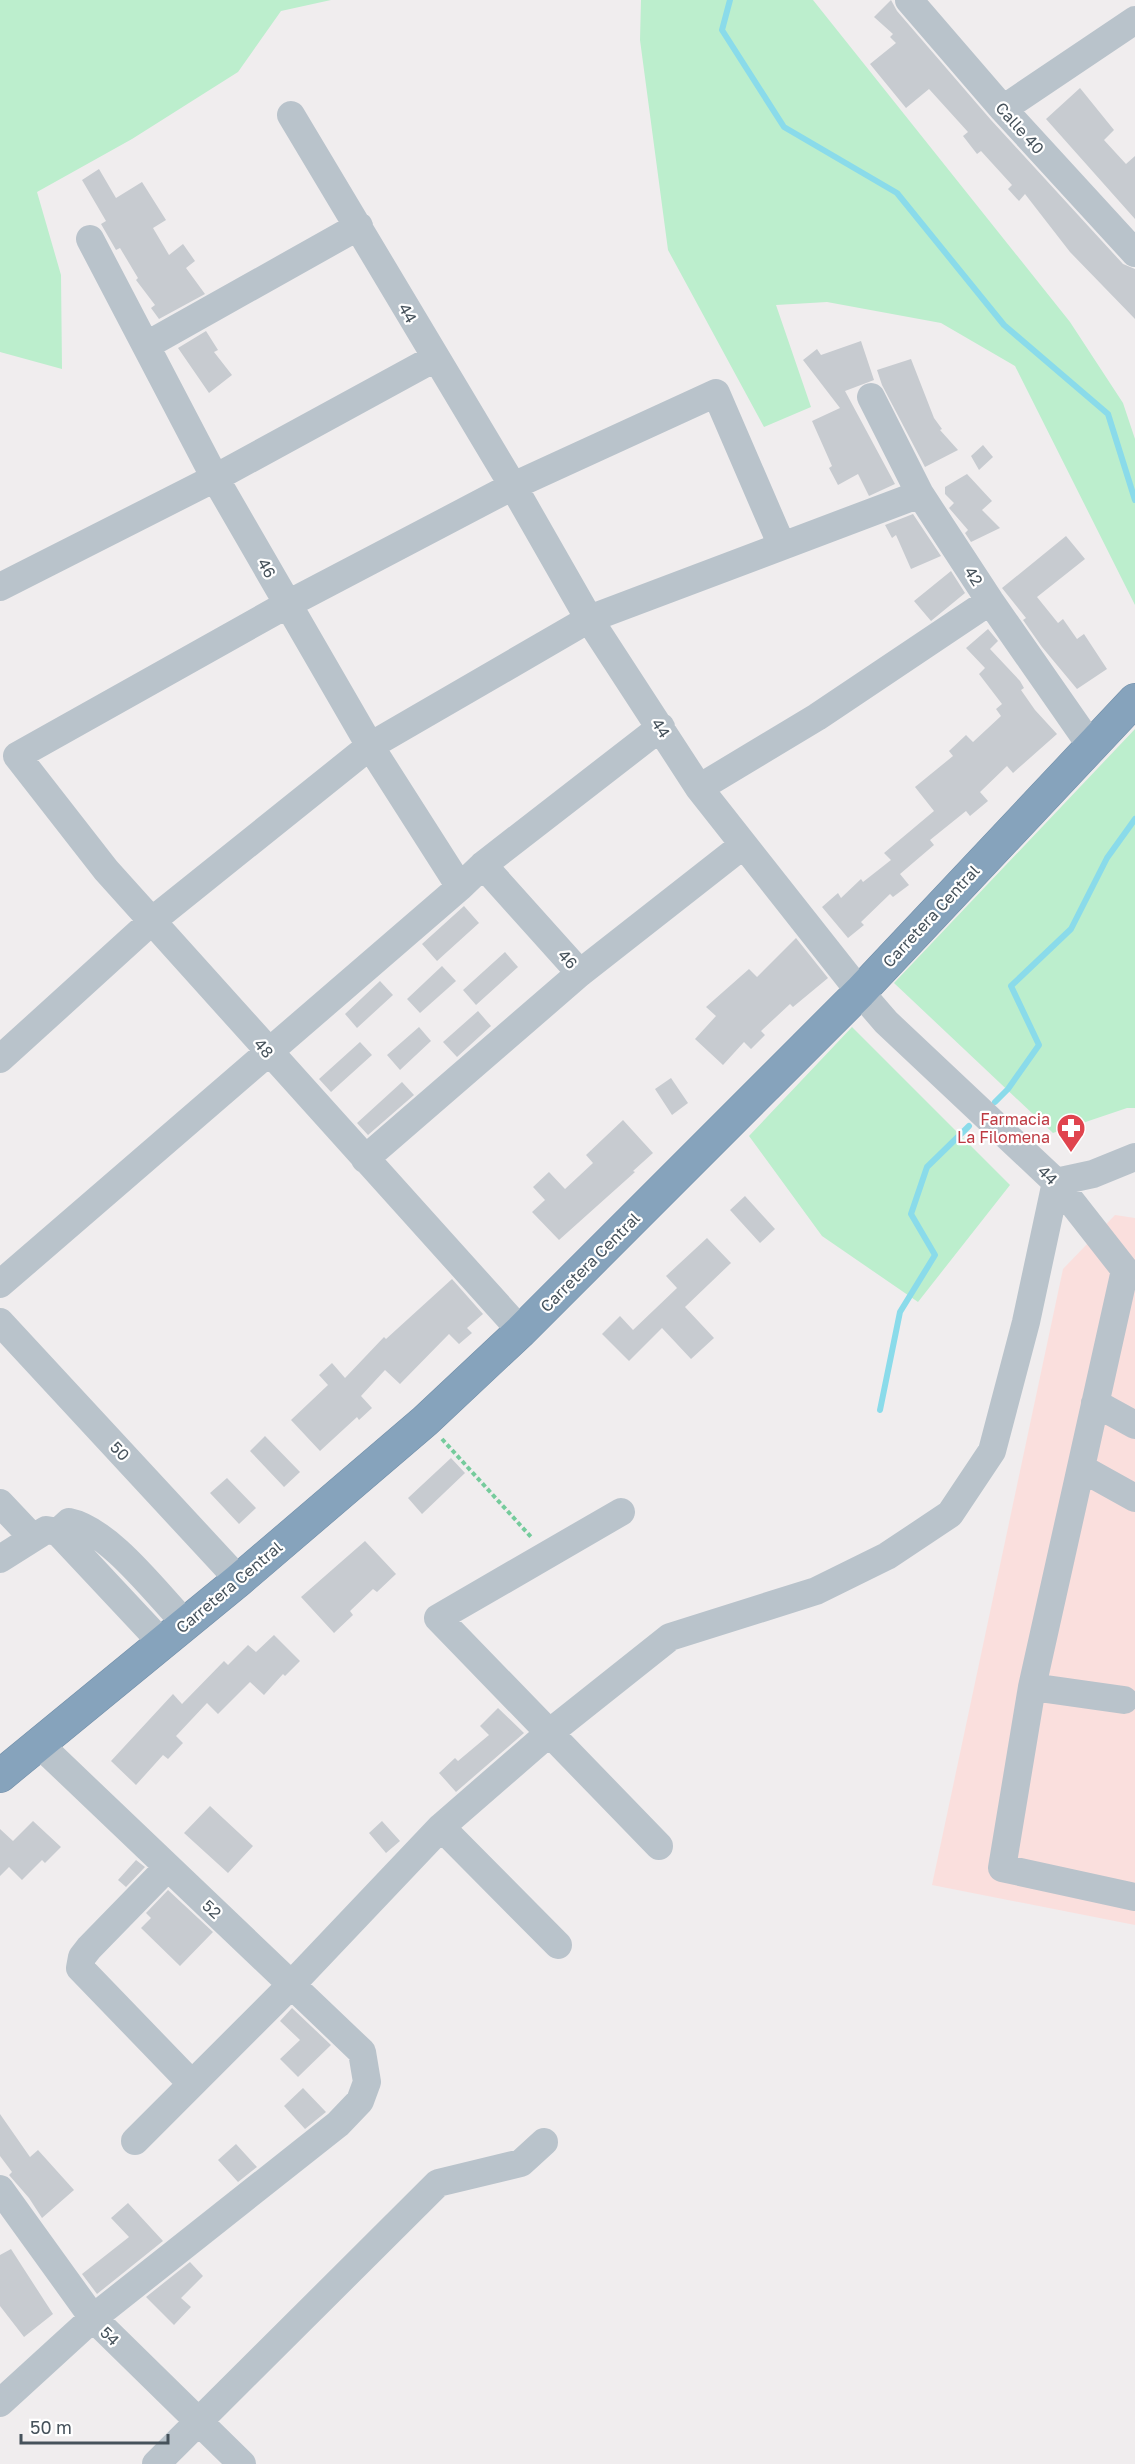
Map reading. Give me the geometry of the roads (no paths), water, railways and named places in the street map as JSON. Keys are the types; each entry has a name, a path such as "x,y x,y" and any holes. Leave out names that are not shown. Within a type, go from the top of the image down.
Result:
{"highway":[{"name":"Carretera Central","path":"1,1774 239,1580 425,1421 521,1331 860,993 1135,700"}],"street":[{"name":"Calle 40","path":"909,0 1003,109 1135,253"},
{"path":"1003,109 1135,20"},
{"name":"44","path":"291,115 513,486 589,619 699,788 742,846 860,993 886,1022 1056,1182 1130,1270"},
{"path":"147,345 358,226"},
{"name":"46","path":"90,239 215,478 370,746 460,888"},
{"path":"0,587 215,478 435,358"},
{"path":"288,604 513,486 716,393 782,546"},
{"name":"42","path":"871,397 920,494 990,601 1091,746"},
{"path":"0,1059 153,920 370,746 589,619 920,494"},
{"path":"699,788 817,717 990,601"},
{"name":"48","path":"288,604 17,756 106,870 521,1331"},
{"path":"0,1284 460,888 483,865 661,727"},
{"path":"365,1159 580,973 742,846"},
{"name":"46","path":"483,865 580,973"},
{"path":"135,2141 292,1984 441,1827 548,1734 670,1637 816,1591 887,1556 950,1514 992,1451 1026,1322 1056,1182 1094,1174 1135,1157"},
{"path":"1130,1270 1095,1403 1032,1687 1002,1868 1135,1897"},
{"name":"50","path":"0,1322 239,1580"},
{"path":"1095,1403 1135,1425"},
{"path":"1081,1468 1135,1498"},
{"path":"0,1503 174,1633"},
{"path":"621,1512 438,1618 659,1846"},
{"path":"0,1559 45,1535"},
{"path":"1032,1687 1124,1700"},
{"name":"52","path":"39,1744 363,2052 367,2082 360,2101 318,2141 93,2318"},
{"path":"441,1827 558,1945"},
{"path":"168,1867 89,1948 82,1957 80,1968 192,2084"},
{"path":"156,2464 438,2183 520,2163 544,2142"},
{"name":"54","path":"0,2189 93,2318 242,2464"},
{"path":"0,2403 93,2318"}],"waterway":[{"path":"730,0 722,30 784,127 897,193 1004,325 1108,414 1135,500"},
{"path":"995,1102 1008,1089 1039,1045 1011,986 1071,929 1107,858 1135,819"},
{"path":"880,1410 900,1312 935,1255 911,1214 927,1167 969,1126"}],"place":[{"name":"Farmacia La Filomena","path":"1071,1154"}]}
